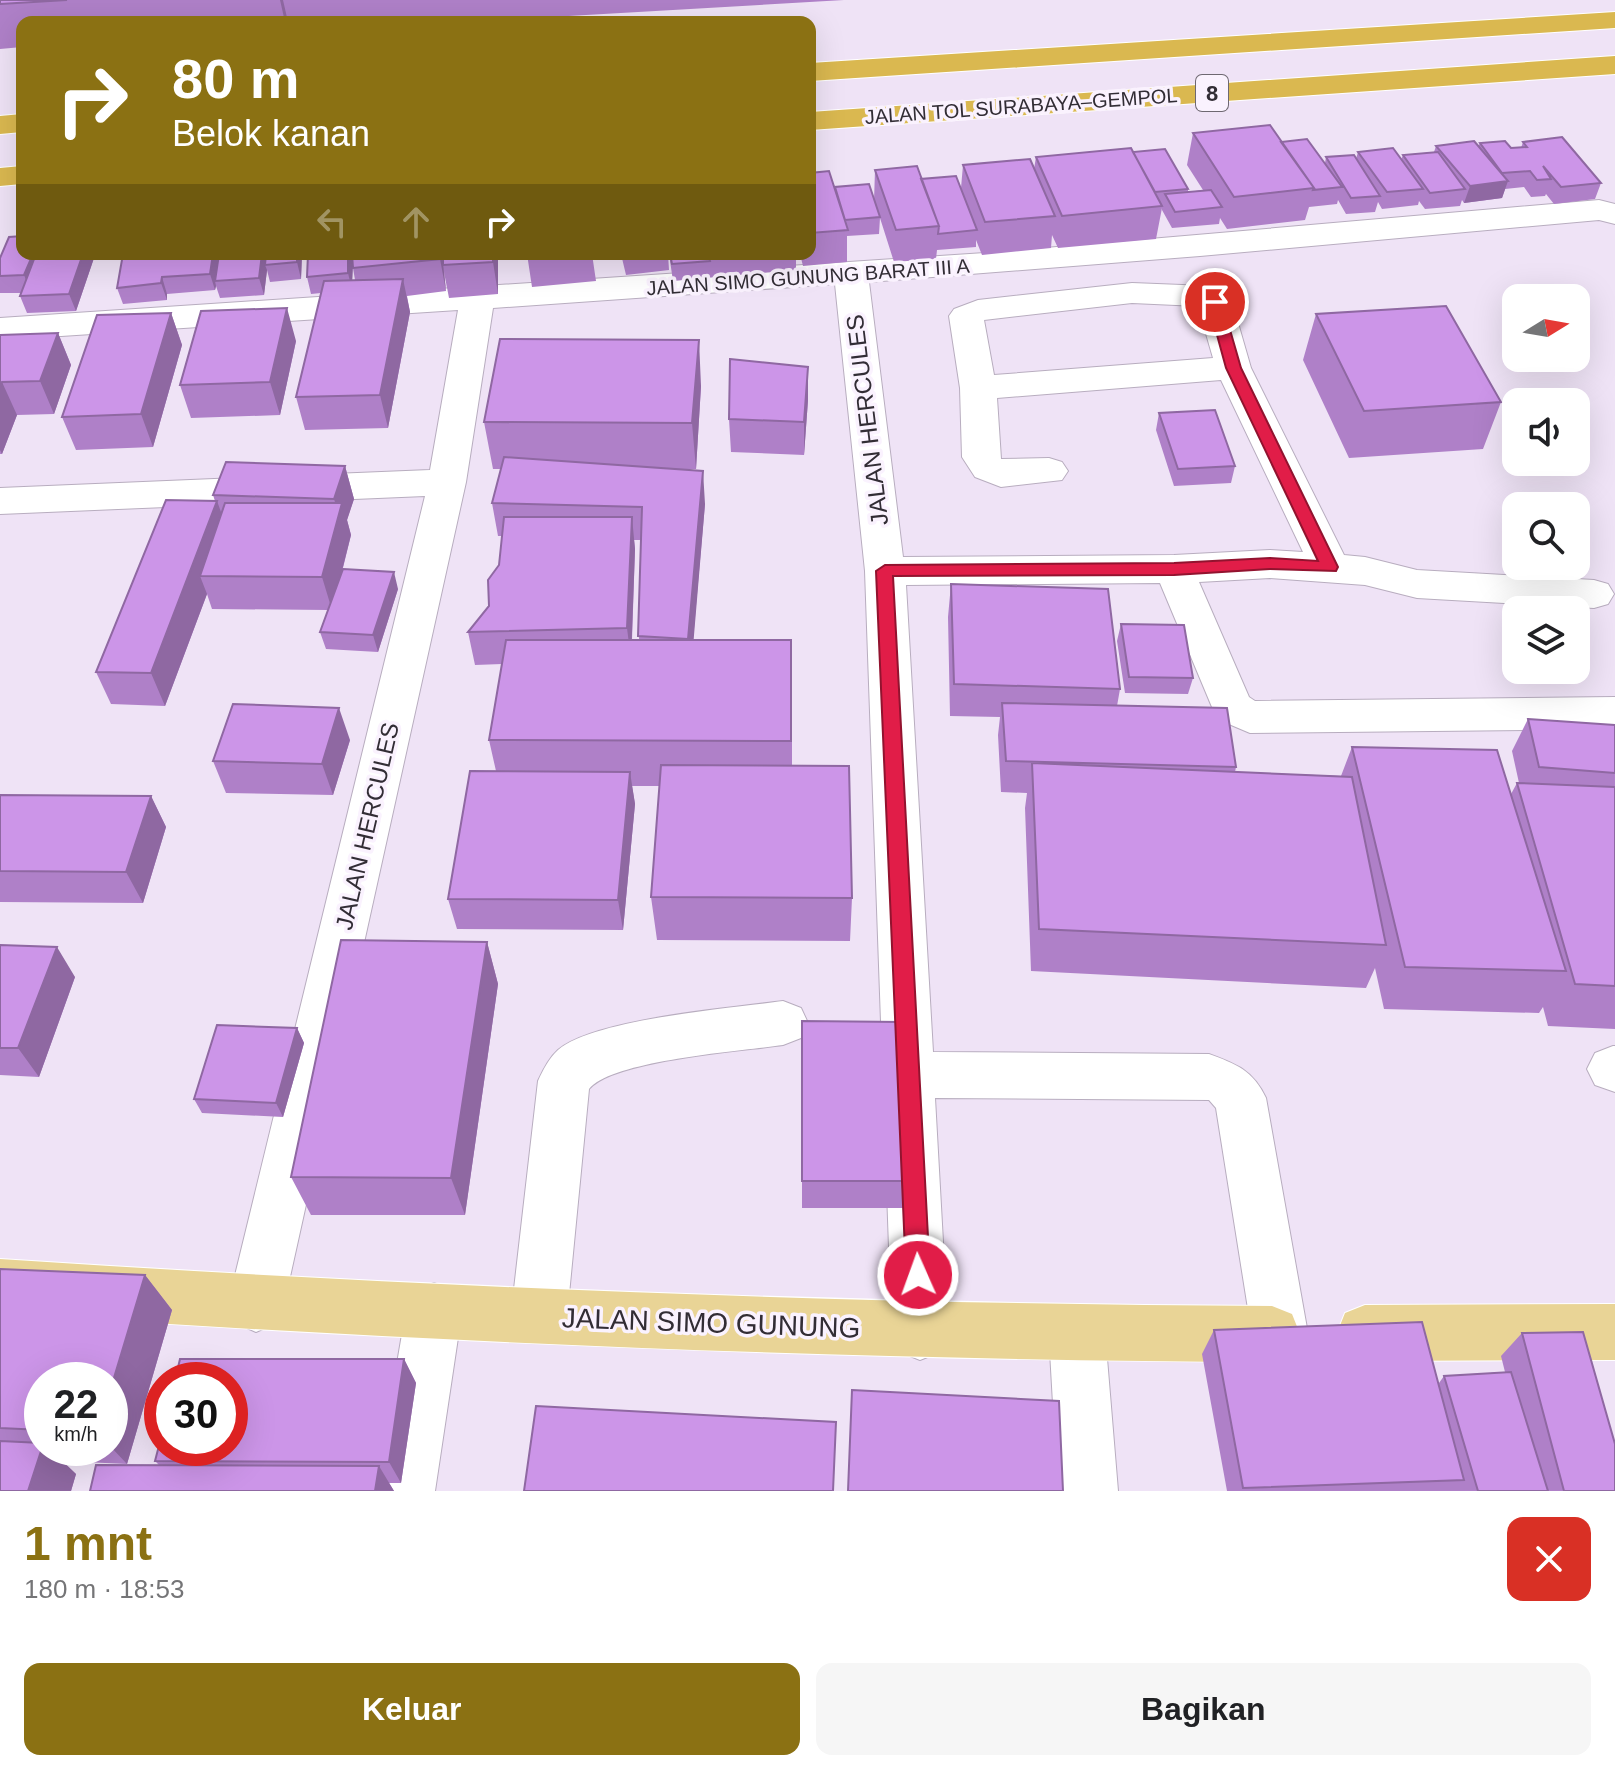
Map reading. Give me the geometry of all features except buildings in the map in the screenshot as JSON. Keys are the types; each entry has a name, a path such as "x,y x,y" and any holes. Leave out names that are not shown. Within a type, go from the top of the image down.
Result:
{"highway":[{"name":"JALAN TOL SURABAYA–GEMPOL","path":"816,72 1615,20"},
{"name":"JALAN TOL SURABAYA–GEMPOL","path":"816,121 1615,65"}],"main road":[{"name":"JALAN SIMO GUNUNG","path":"0,1286 256,1304 920,1332 1615,1332"}],"street":[{"name":"JALAN SIMO GUNUNG BARAT III A","path":"0,329 851,275 1355,234 1599,210 1615,214"},
{"name":"JALAN HERCULES","path":"851,275 885,571 911,1075 920,1332"},
{"path":"1049,471 1001,474 988,468 981,457 978,388 965,327 966,316 970,312 1132,293 1207,296 1215,302 1233,368 1330,567"},
{"name":"JALAN HERCULES","path":"256,1304 447,482 477,299"},
{"path":"978,388 1233,368"},
{"path":"0,501 447,482"},
{"path":"885,571 1174,569 1270,564 1365,571 1417,584 1594,594"},
{"path":"1174,569 1232,708 1239,714 1250,717 1615,713"},
{"path":"539,1315 564,1081 577,1065 599,1053 667,1039 783,1023"},
{"path":"911,1075 1209,1077 1227,1084 1240,1098 1280,1334"},
{"path":"405,1491 434,1311"},
{"path":"1077,1334 1088,1491"}],"route":[{"path":"918,1275 885,571 1174,569 1270,564 1330,567 1233,368 1215,302"}]}
